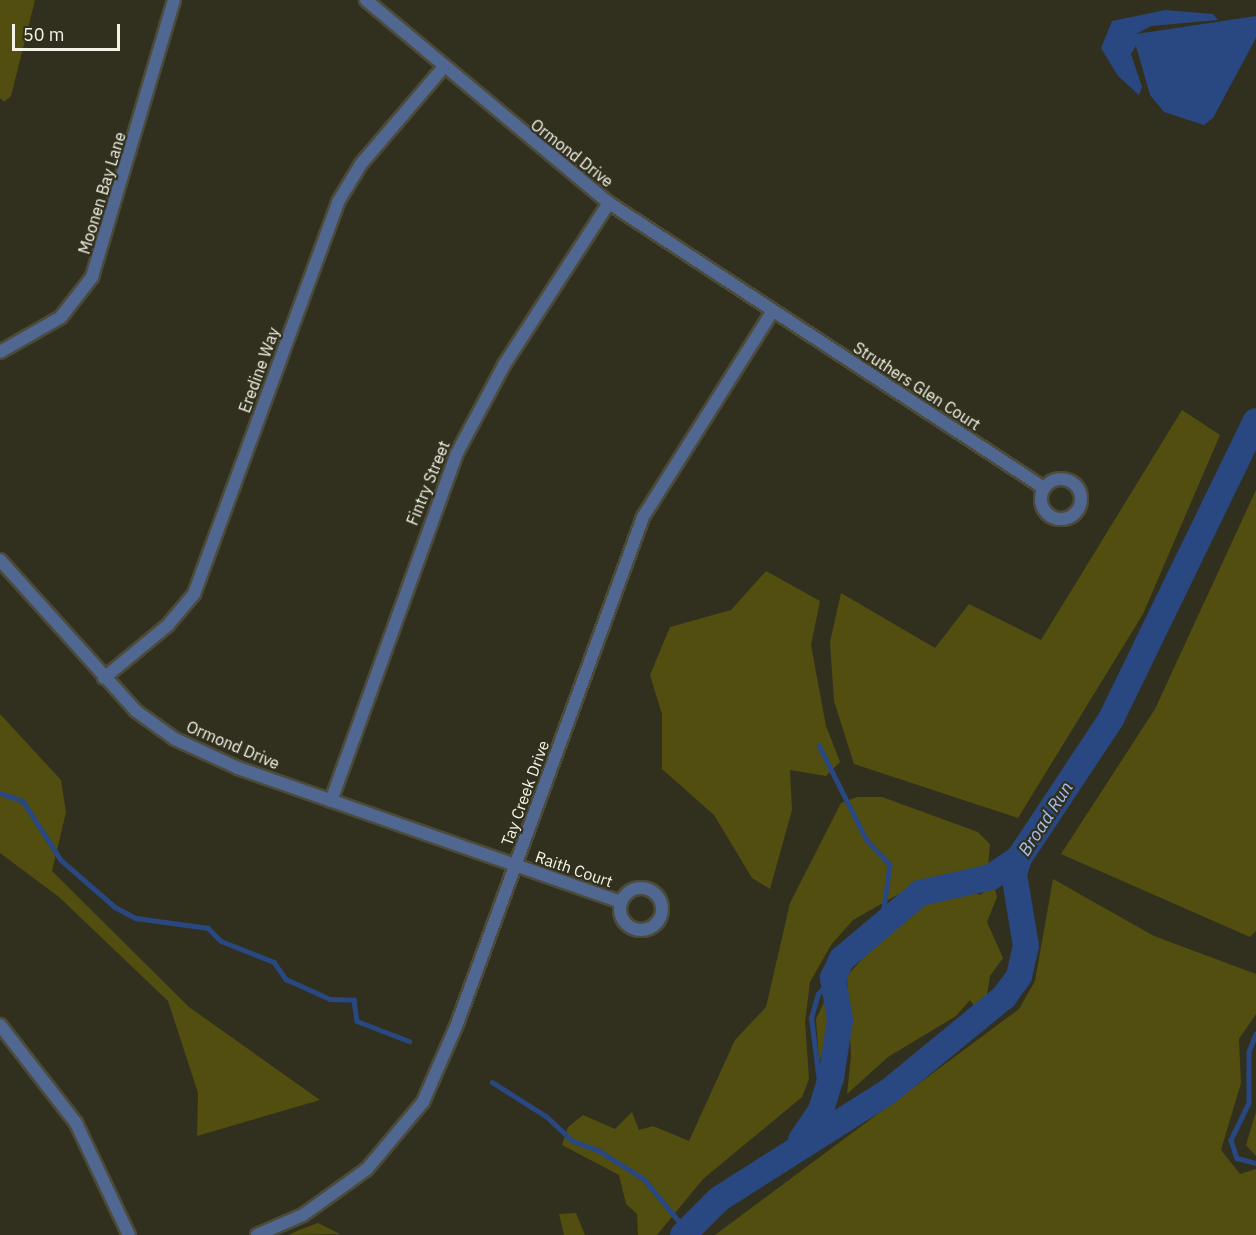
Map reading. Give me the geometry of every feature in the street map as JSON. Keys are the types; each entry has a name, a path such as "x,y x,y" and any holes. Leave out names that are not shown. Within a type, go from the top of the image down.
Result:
{"street":[{"name":"Moonen Bay Lane","path":"0,352 54,322 92,277 174,0"},
{"name":"Ormond Drive","path":"366,0 442,68 609,203 772,312"},
{"name":"Eredine Way","path":"104,678 168,625 194,594 334,211 362,164 442,68"},
{"name":"Fintry Street","path":"331,801 456,455 504,365 609,203"},
{"name":"Struthers Glen Court","path":"772,312 1044,488"},
{"name":"Tay Creek Drive","path":"257,1235 331,1197 401,1134 437,1075 643,517 772,312"},
{"name":"Ormond Drive","path":"0,560 104,678 155,726 201,753 516,866"},
{"name":"Raith Court","path":"516,866 621,902"},
{"path":"0,1025 76,1123 129,1235"}],"shaded area":[{"path":"0,0 35,0 11,96 4,102 0,98"},
{"path":"1182,410 1220,435 1143,614 1018,818 854,764 834,701 830,642 841,593 935,648 969,604 1041,640"},
{"path":"1256,490 1256,931 1250,937 1061,854 1155,709"},
{"path":"766,571 820,601 811,645 826,726 840,762 826,776 790,770 792,810 770,889 752,878 714,815 662,769 662,714 650,675 670,627 731,610"},
{"path":"0,714 61,780 66,812 52,871 189,1007 320,1100 197,1136 198,1093 168,1001 59,897 0,853"},
{"path":"857,797 882,797 978,832 990,844 988,867 897,895 853,920 831,945 810,982 805,1022 809,1079 802,1097 703,1179 657,1235 638,1235 637,1214 626,1204 619,1175 562,1145 568,1127 583,1115 615,1129 632,1112 639,1130 653,1126 689,1141 735,1040 766,1007 790,903 841,803"},
{"path":"1053,879 1154,936 1256,974 1256,1014 1239,1039 1241,1083 1221,1150 1240,1174 1256,1169 1256,1235 715,1235 1019,1009 1035,981"},
{"path":"994,885 997,897 987,922 1003,958 990,976 986,1002 976,1009 970,1000 956,1016 888,1057 847,1094 851,1056 847,976 903,913 930,894 967,889 980,895"},
{"path":"828,994 832,1023 819,1062 816,1019"},
{"path":"1256,1112 1256,1156 1246,1145"},
{"path":"576,1213 585,1235 564,1235 559,1214"},
{"path":"318,1223 340,1234 289,1235 299,1230"}],"water":[{"path":"1165,10 1213,14 1218,20 1151,26 1136,34 1256,16 1256,38 1213,118 1204,125 1164,112 1150,95 1136,46 1131,54 1142,87 1139,95 1118,76 1101,48 1112,21"}],"waterway":[{"name":"Broad Run","path":"683,1235 719,1199 889,1091 1004,997 1019,976 1026,946 1014,874 1019,858 1111,719 1256,421"},
{"path":"819,745 866,839 890,865 882,922"},
{"path":"0,793 23,801 61,860 115,907 136,918 208,928 221,941 274,962 286,979 330,999 354,1000 357,1021 409,1041"},
{"path":"801,1140 821,1110 831,1078 840,1020 833,978 842,959 920,893 991,877 1019,858"},
{"path":"822,1106 811,1018 818,994 833,978"},
{"path":"1256,1034 1249,1052 1249,1103 1231,1140 1237,1158 1256,1163"},
{"path":"492,1082 546,1116 573,1141 598,1150 644,1179 687,1231"}]}
